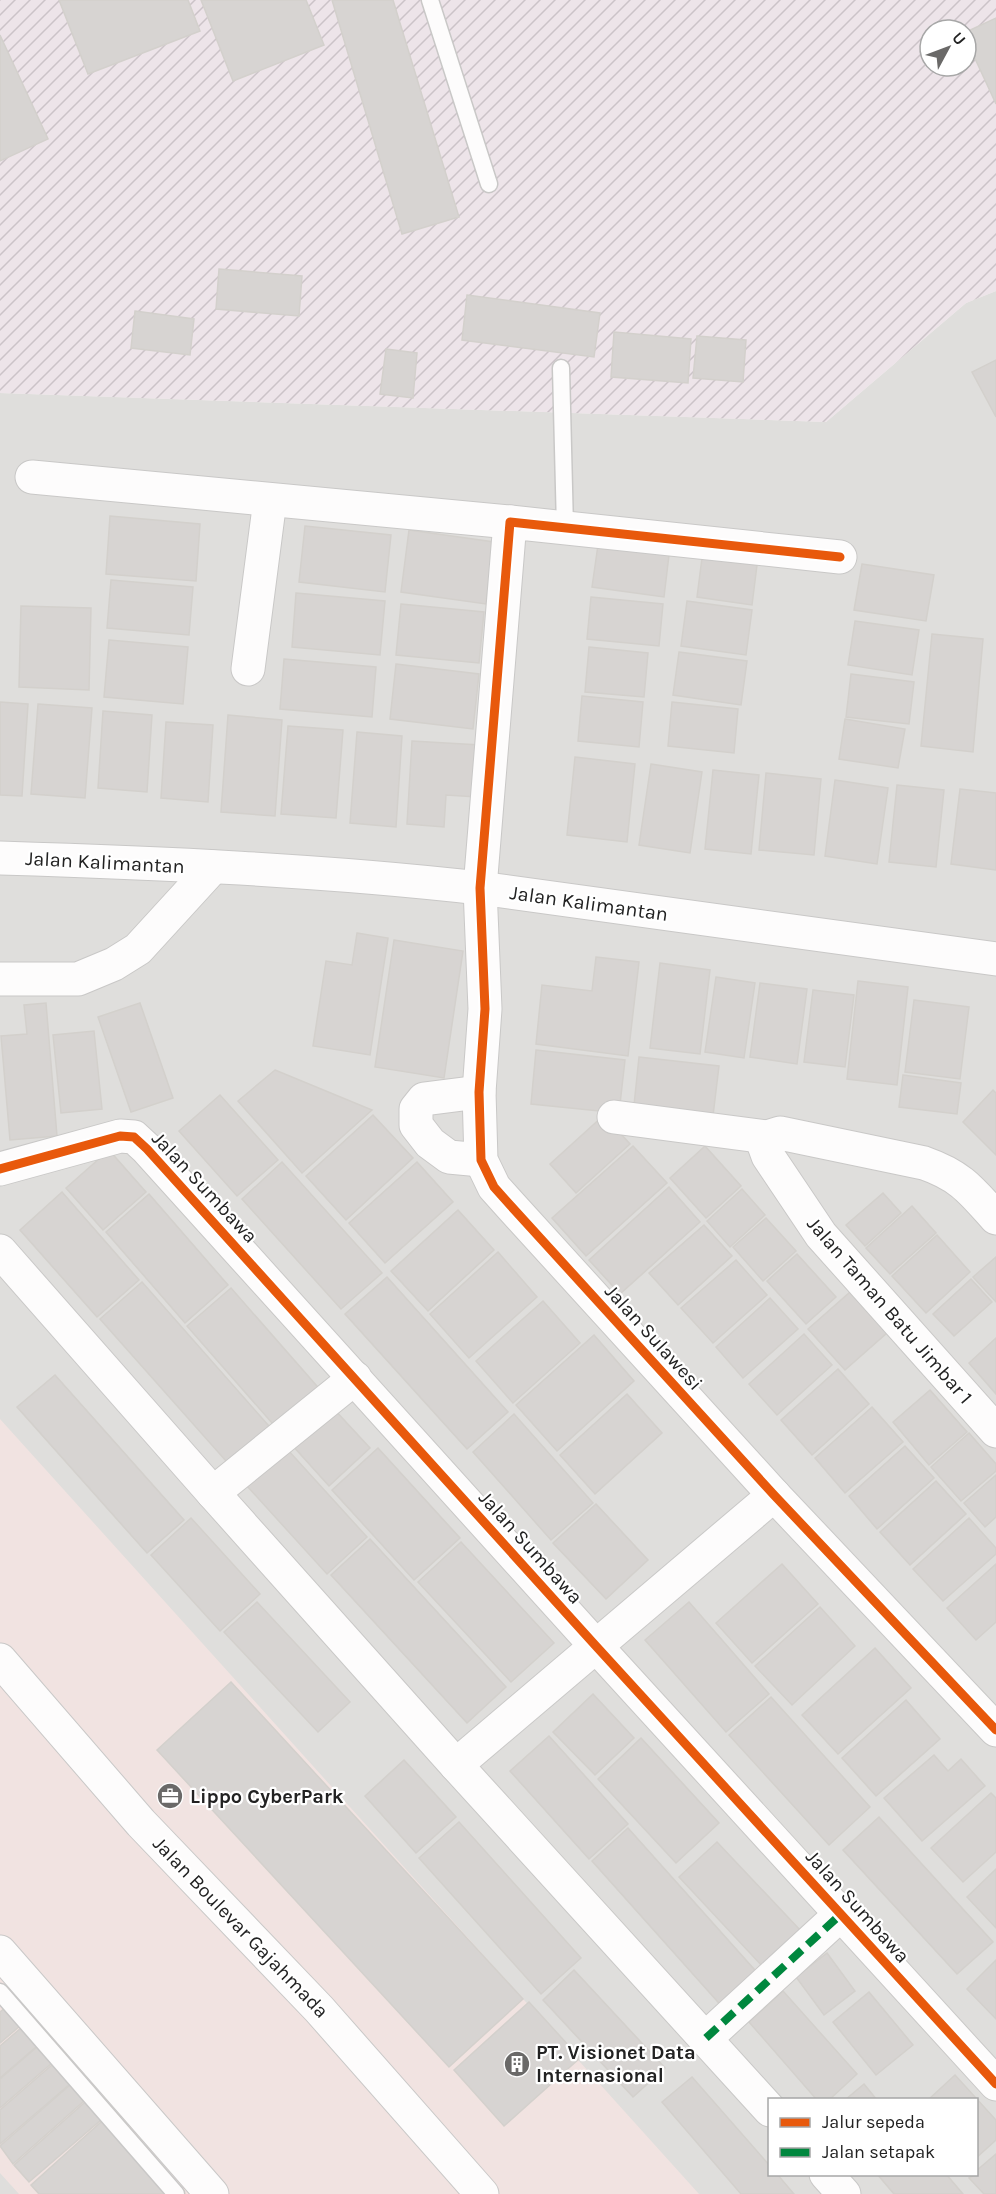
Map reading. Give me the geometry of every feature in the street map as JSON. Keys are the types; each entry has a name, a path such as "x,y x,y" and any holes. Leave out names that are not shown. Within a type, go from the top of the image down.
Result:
{"street":[{"path":"32,477 510,522 840,557"},
{"path":"248,669 270,500"},
{"name":"Jalan Sulawesi","path":"510,522 480,888 485,1009 479,1092 481,1160 494,1187 505,1200 774,1495 990,1710"},
{"name":"Jalan Kalimantan","path":"0,858 213,867 413,881 480,888 996,959"},
{"path":"159,864 174,874 188,895"},
{"path":"0,979 78,979 114,964 138,949 213,867"},
{"path":"479,1092 424,1099 416,1109 416,1125 430,1143 449,1157 481,1160"},
{"path":"614,1117 768,1146 780,1133 924,1163 946,1170 967,1186 996,1218"},
{"name":"Jalan Sumbawa","path":"0,1169 120,1136 134,1137 996,2084"},
{"name":"Jalan Taman Batu Jimbar 1","path":"768,1146 821,1235 996,1431"},
{"path":"0,1251 456,1765 768,2108"},
{"path":"213,1493 355,1378"},
{"path":"456,1765 774,1495"},
{"name":"Jalan Boulevar Gajahmada","path":"0,1660 141,1823 319,2009 482,2194"},
{"path":"706,2038 841,1914"},
{"path":"0,1952 212,2194"},
{"path":"827,2176 844,2194"}],"lane":[{"path":"430,0 489,184"},
{"path":"561,368 565,528"},
{"path":"0,1992 176,2194"}],"shaded area":[{"path":"0,0 996,0 996,291 966,303 826,422 0,393"},
{"path":"996,291 996,2194 0,2194 0,393 826,422 966,303"},
{"name":"Lippo CyberPark","path":"0,1419 699,2194 19,2194 0,2173"}],"building":[{"path":"59,0 188,0 200,31 88,74"},
{"path":"201,0 306,0 324,45 233,81"},
{"path":"332,0 393,0 459,217 402,234"},
{"path":"996,18 996,104 978,65 978,26"},
{"path":"0,35 48,139 0,161"},
{"path":"219,269 302,276 299,316 216,309"},
{"path":"467,295 600,313 594,357 462,340"},
{"path":"135,311 194,319 190,355 131,348"},
{"path":"614,332 691,339 688,383 611,377"},
{"path":"697,336 746,340 743,382 693,378"},
{"path":"386,349 417,353 413,398 380,394"},
{"path":"996,360 996,417 972,372"},
{"path":"110,516 200,524 196,581 106,574"},
{"path":"305,526 391,535 385,592 299,582"},
{"path":"409,530 494,542 486,604 401,592"},
{"path":"598,545 669,555 664,597 592,587"},
{"path":"702,558 757,565 752,605 697,597"},
{"path":"862,564 934,575 926,621 854,610"},
{"path":"111,580 193,587 189,635 107,628"},
{"path":"296,593 385,601 380,655 292,647"},
{"path":"591,597 663,604 659,646 587,639"},
{"path":"687,601 752,610 746,655 681,646"},
{"path":"401,604 484,612 479,663 396,655"},
{"path":"21,606 91,608 89,690 19,687"},
{"path":"855,621 919,630 912,675 848,665"},
{"path":"932,634 983,639 973,752 921,746"},
{"path":"109,640 188,647 183,704 104,697"},
{"path":"589,647 648,653 644,697 585,692"},
{"path":"679,652 747,661 741,705 673,695"},
{"path":"284,659 376,667 372,717 280,709"},
{"path":"396,664 479,674 473,729 390,719"},
{"path":"851,674 914,682 909,724 846,717"},
{"path":"582,696 643,702 639,747 578,741"},
{"path":"0,702 28,704 22,796 0,795"},
{"path":"672,702 738,709 734,753 668,746"},
{"path":"38,704 92,708 85,798 31,794"},
{"path":"103,711 152,715 147,792 98,788"},
{"path":"228,715 282,720 275,816 221,812"},
{"path":"845,719 905,729 898,768 839,759"},
{"path":"166,722 213,725 208,802 161,798"},
{"path":"288,726 343,730 336,818 281,814"},
{"path":"357,732 402,736 396,827 350,823"},
{"path":"412,741 480,745 477,797 446,795 444,827 407,824"},
{"path":"575,757 635,764 627,842 567,835"},
{"path":"651,764 702,772 690,853 639,845"},
{"path":"713,770 759,775 751,854 705,849"},
{"path":"766,773 821,779 814,855 759,850"},
{"path":"835,780 888,788 877,864 825,856"},
{"path":"897,785 944,790 936,867 889,862"},
{"path":"960,789 996,793 996,870 951,864"},
{"path":"357,933 388,938 370,1055 313,1046 326,961 352,965"},
{"path":"394,940 463,951 444,1078 375,1067"},
{"path":"596,957 639,962 628,1056 536,1044 542,985 592,991"},
{"path":"660,963 710,970 700,1054 650,1048"},
{"path":"716,977 755,983 744,1058 705,1052"},
{"path":"858,981 908,987 897,1085 847,1079"},
{"path":"760,983 807,989 797,1064 750,1057"},
{"path":"813,990 854,995 845,1067 804,1062"},
{"path":"914,1000 969,1007 960,1079 905,1072"},
{"path":"46,1003 57,1136 10,1140 1,1036 27,1034 24,1005"},
{"path":"140,1003 173,1098 131,1112 98,1017"},
{"path":"94,1031 102,1109 61,1113 53,1035"},
{"path":"536,1050 625,1060 619,1113 531,1104"},
{"path":"639,1057 719,1066 712,1124 633,1115"},
{"path":"275,1070 372,1110 302,1173 238,1101"},
{"path":"903,1075 961,1083 957,1114 899,1107"},
{"path":"993,1090 996,1093 996,1155 963,1122"},
{"path":"220,1095 278,1160 237,1196 179,1131"},
{"path":"373,1115 413,1158 346,1220 306,1176"},
{"path":"604,1115 630,1144 576,1193 550,1164"},
{"path":"633,1146 667,1183 586,1256 552,1218"},
{"path":"705,1146 741,1186 706,1218 670,1178"},
{"path":"109,1150 146,1192 103,1230 66,1188"},
{"path":"282,1162 382,1273 341,1309 242,1199"},
{"path":"417,1162 453,1202 385,1263 349,1223"},
{"path":"669,1187 700,1222 620,1294 589,1260"},
{"path":"742,1189 765,1215 730,1247 707,1221"},
{"path":"62,1192 139,1280 97,1317 20,1230"},
{"path":"883,1193 901,1213 865,1246 846,1225"},
{"path":"149,1194 228,1285 185,1323 106,1232"},
{"path":"912,1206 936,1233 890,1274 866,1248"},
{"path":"458,1210 494,1250 428,1311 391,1271"},
{"path":"766,1218 796,1251 763,1281 733,1247"},
{"path":"704,1225 732,1256 678,1305 649,1273"},
{"path":"937,1235 970,1272 926,1313 892,1276"},
{"path":"498,1252 537,1297 469,1358 430,1314"},
{"path":"797,1254 836,1297 806,1324 767,1281"},
{"path":"996,1257 996,1302 973,1277"},
{"path":"736,1260 767,1295 713,1343 681,1308"},
{"path":"387,1277 508,1412 467,1449 345,1314"},
{"path":"971,1279 992,1302 954,1336 933,1314"},
{"path":"142,1282 276,1434 234,1470 100,1319"},
{"path":"231,1288 323,1393 279,1431 187,1326"},
{"path":"850,1292 887,1333 845,1370 808,1329"},
{"path":"770,1298 798,1329 743,1378 716,1347"},
{"path":"543,1301 580,1343 513,1403 476,1361"},
{"path":"804,1334 832,1365 777,1415 749,1384"},
{"path":"594,1335 634,1381 557,1451 516,1405"},
{"path":"996,1338 996,1394 969,1363"},
{"path":"838,1369 869,1404 812,1455 781,1420"},
{"path":"55,1375 184,1520 147,1553 17,1407"},
{"path":"930,1390 967,1432 929,1465 893,1422"},
{"path":"627,1394 662,1433 595,1494 560,1455"},
{"path":"872,1407 903,1442 845,1493 815,1458"},
{"path":"333,1408 370,1448 329,1486 292,1445"},
{"path":"514,1414 593,1503 551,1540 473,1452"},
{"path":"969,1433 996,1464 996,1471 961,1501 931,1467"},
{"path":"905,1446 934,1478 877,1529 849,1496"},
{"path":"378,1448 460,1538 414,1580 332,1490"},
{"path":"287,1449 367,1537 327,1574 247,1486"},
{"path":"996,1475 996,1517 985,1527 964,1503"},
{"path":"936,1481 966,1514 910,1565 880,1532"},
{"path":"596,1504 648,1560 606,1599 553,1543"},
{"path":"191,1518 260,1594 220,1631 151,1555"},
{"path":"969,1518 996,1548 996,1554 943,1601 913,1569"},
{"path":"370,1539 506,1687 467,1723 331,1575"},
{"path":"461,1542 554,1643 511,1682 418,1582"},
{"path":"782,1564 818,1604 752,1663 716,1623"},
{"path":"996,1564 996,1622 976,1640 947,1608"},
{"path":"257,1602 350,1702 318,1732 224,1632"},
{"path":"689,1602 769,1694 726,1732 645,1640"},
{"path":"820,1607 855,1646 792,1705 755,1666"},
{"path":"875,1648 911,1688 838,1754 802,1715"},
{"path":"231,1682 523,1999 449,2067 157,1750"},
{"path":"593,1694 634,1738 595,1775 553,1732"},
{"path":"771,1697 870,1807 829,1845 729,1735"},
{"path":"906,1700 940,1739 876,1796 842,1758"},
{"path":"549,1736 628,1824 589,1859 510,1771"},
{"path":"641,1738 719,1823 676,1863 598,1779"},
{"path":"934,1755 948,1771 961,1759 985,1786 922,1841 884,1798"},
{"path":"404,1760 456,1817 416,1853 365,1796"},
{"path":"991,1793 996,1798 996,1852 963,1882 931,1848"},
{"path":"879,1817 993,1942 957,1974 843,1850"},
{"path":"459,1822 581,1958 541,1994 419,1858"},
{"path":"628,1828 762,1978 725,2010 592,1861"},
{"path":"717,1842 801,1931 763,1967 679,1877"},
{"path":"996,1869 996,1928 967,1897"},
{"path":"827,1953 855,1991 824,2015 796,1977"},
{"path":"996,1960 996,2019 967,1989"},
{"path":"574,1970 665,2068 633,2097 543,2000"},
{"path":"783,1991 857,2074 831,2098 815,2098 749,2022"},
{"path":"869,1992 913,2045 876,2075 833,2022"},
{"name":"PT. Visionet Data Internasional","path":"529,2002 580,2058 504,2126 454,2070"},
{"path":"5,2008 20,2026 0,2043 0,2012"},
{"path":"21,2028 37,2046 0,2078 0,2046"},
{"path":"37,2047 52,2063 0,2108 0,2079"},
{"path":"53,2064 70,2084 0,2144 0,2110"},
{"path":"955,2075 976,2098 930,2098"},
{"path":"692,2077 768,2164 768,2176 779,2176 794,2194 741,2194 662,2102"},
{"path":"864,2084 875,2098 847,2098"},
{"path":"70,2085 84,2101 13,2164 0,2146"},
{"path":"978,2100 996,2120 996,2140 978,2156"},
{"path":"85,2102 101,2120 29,2182 14,2165"},
{"path":"102,2121 167,2194 39,2194 31,2185"},
{"path":"996,2154 996,2194 984,2194 969,2178 978,2176 978,2169"},
{"path":"879,2176 948,2176 963,2194 894,2194"}],"marked path":[{"path":"706,2038 841,1914"}],"cycle path":[{"path":"840,557 510,522 480,888 485,1009 479,1092 481,1160 494,1187 511,1206 774,1495 996,1730"},
{"path":"0,1169 120,1136 134,1137 996,2084"}],"place":[{"name":"Lippo CyberPark","path":"170,1796"},
{"name":"PT. Visionet Data Internasional","path":"517,2064"}]}
